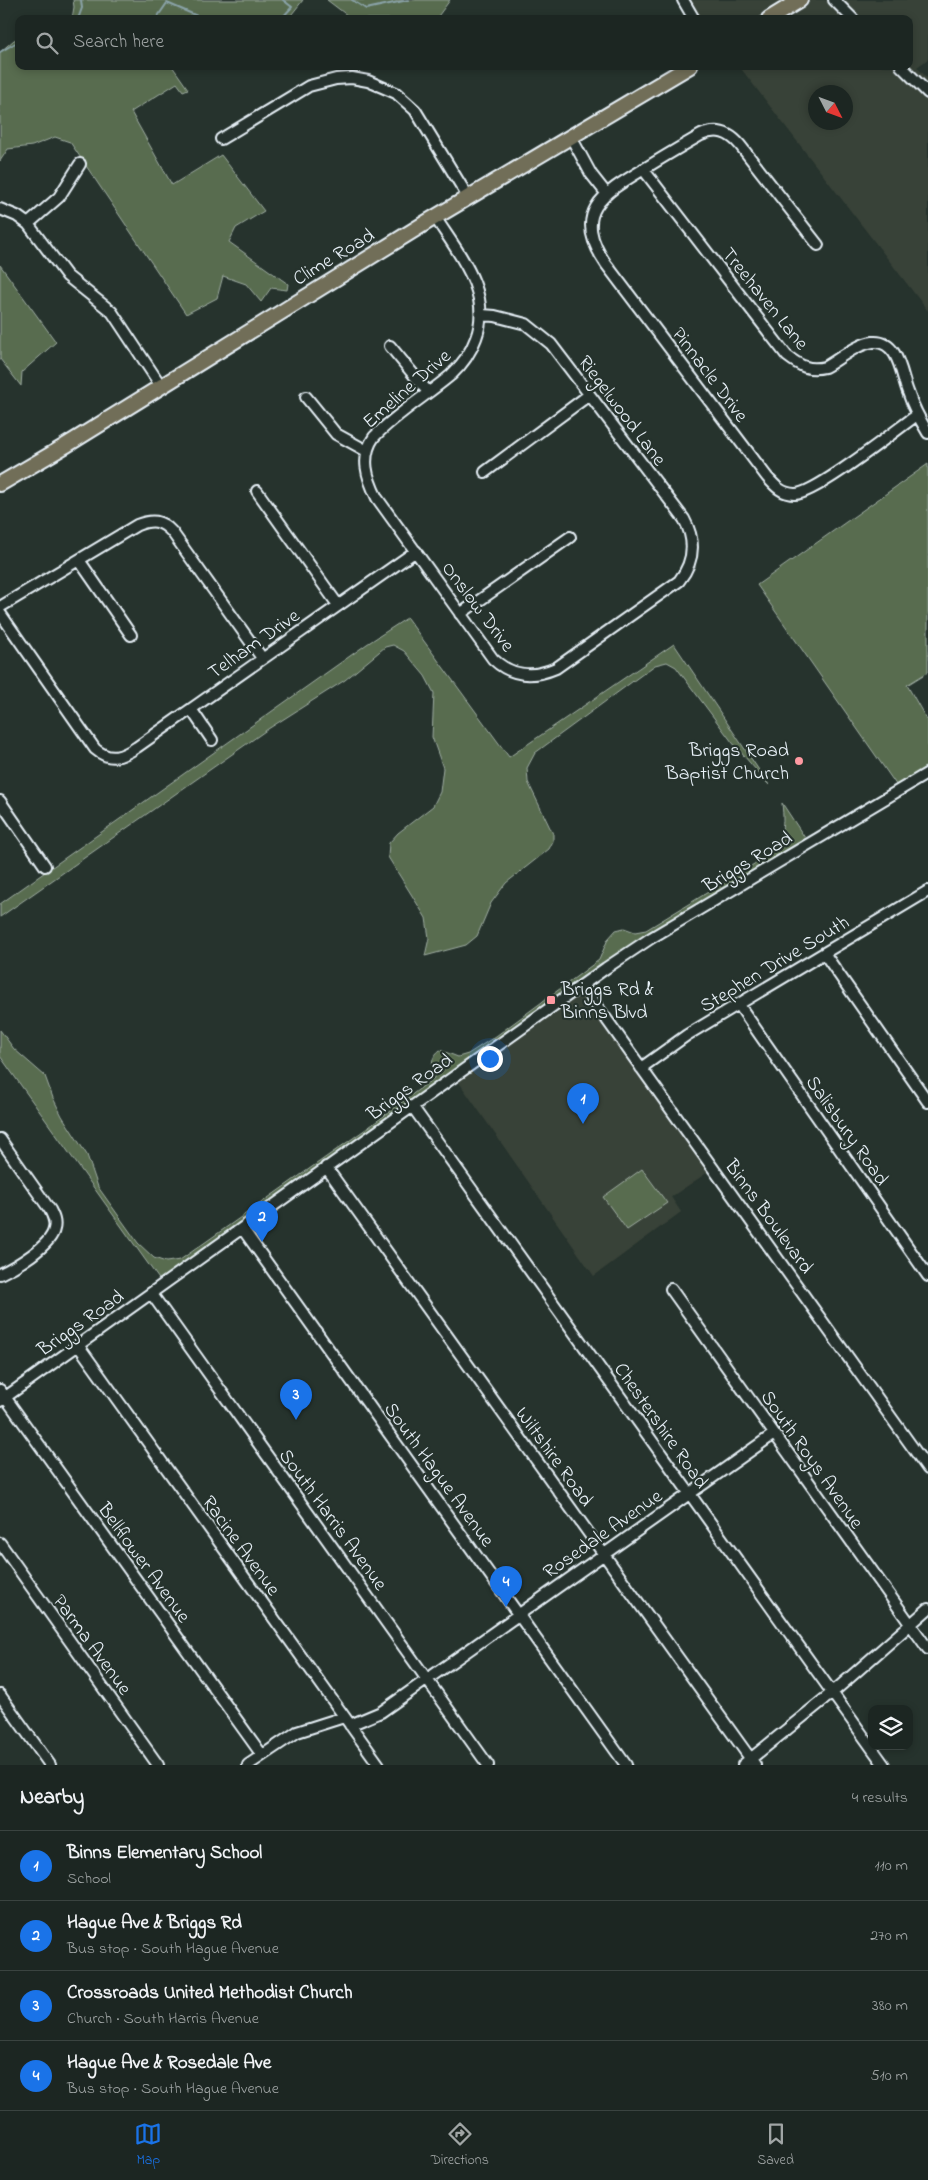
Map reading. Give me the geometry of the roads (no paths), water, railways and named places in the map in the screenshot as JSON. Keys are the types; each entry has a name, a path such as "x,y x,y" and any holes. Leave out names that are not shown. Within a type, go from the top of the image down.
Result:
{"main road":[{"path":"776,15 800,0"},
{"name":"Clime Road","path":"0,484 435,217 683,70"}],"street":[{"path":"683,0 692,15"},
{"path":"834,0 849,15"},
{"path":"905,70 928,93"},
{"path":"221,139 309,86 336,78 368,81 396,93 424,120 468,198"},
{"path":"571,137 591,174 606,193 697,137 711,131 733,136 818,245"},
{"path":"28,224 59,197 80,164"},
{"name":"Treehaven Lane","path":"643,169 787,356 798,365 819,368 825,367 865,344 874,342 884,344 892,350 898,360 917,415 928,433"},
{"name":"Pinnacle Drive","path":"606,193 594,212 592,223 593,243 596,250 776,487 785,493 796,494 816,487 917,415"},
{"path":"0,209 17,216 28,224 66,276 112,312 161,386"},
{"name":"Emeline Drive","path":"368,451 369,444 378,432 451,375 465,360 472,348 482,315 480,301 470,272 435,217"},
{"name":"Riegelwood Lane","path":"482,315 495,316 526,324 551,344 684,520 692,538 692,554 688,567"},
{"path":"390,346 428,392"},
{"path":"485,472 588,395"},
{"path":"306,398 336,434 368,451"},
{"name":"Onslow Drive","path":"368,451 366,466 369,482 377,498 460,614 499,664 518,674 544,674 556,668 671,588 679,581 688,567"},
{"path":"257,491 338,605"},
{"path":"0,607 137,525 146,521 157,521 165,525 172,532 262,658"},
{"path":"460,614 570,537"},
{"name":"Telham Drive","path":"0,613 95,749 101,755 109,758 120,757 130,752 416,551"},
{"path":"79,560 131,635"},
{"path":"190,709 212,740"},
{"name":"Briggs Road","path":"2,1396 78,1345 582,985 651,938 928,773"},
{"path":"0,801 45,866"},
{"name":"Stephen Drive South","path":"640,1068 687,1035 928,891"},
{"path":"824,953 928,1102"},
{"name":"Binns Boulevard","path":"582,985 928,1469"},
{"name":"Salisbury Road","path":"739,1005 928,1276"},
{"name":"Chestershire Road","path":"412,1106 884,1765"},
{"path":"0,1139 50,1210 54,1219 54,1230 45,1244 19,1264 0,1274"},
{"name":"Wiltshire Road","path":"326,1167 603,1553 749,1763"},
{"name":"South Hague Avenue","path":"242,1228 626,1765"},
{"name":"South Roys Avenue","path":"671,1289 928,1649"},
{"name":"South Harris Avenue","path":"151,1293 488,1765"},
{"name":"Racine Avenue","path":"78,1345 379,1765"},
{"name":"Bellflower Avenue","path":"2,1396 262,1755"},
{"name":"Rosedale Avenue","path":"248,1765 297,1732 381,1712 603,1553 774,1434"},
{"name":"Parma Avenue","path":"0,1543 158,1765"},
{"path":"749,1763 928,1609"},
{"path":"0,1695 50,1765"}],"waterway":[{"path":"79,15 82,8 81,0"},
{"path":"283,0 292,7 285,15"},
{"path":"352,0 366,9 408,0"},
{"path":"159,15 167,3 195,15"},
{"path":"0,52 15,43"}],"place":[{"name":"Briggs Road Baptist Church","path":"799,761"},
{"name":"Briggs Rd & Binns Blvd","path":"551,1000"},
{"name":"Binns Elementary School","path":"583,1124"},
{"name":"Hague Ave & Briggs Rd","path":"262,1242"},
{"name":"Crossroads United Methodist Church","path":"296,1420"},
{"name":"Hague Ave & Rosedale Ave","path":"506,1607"}]}
